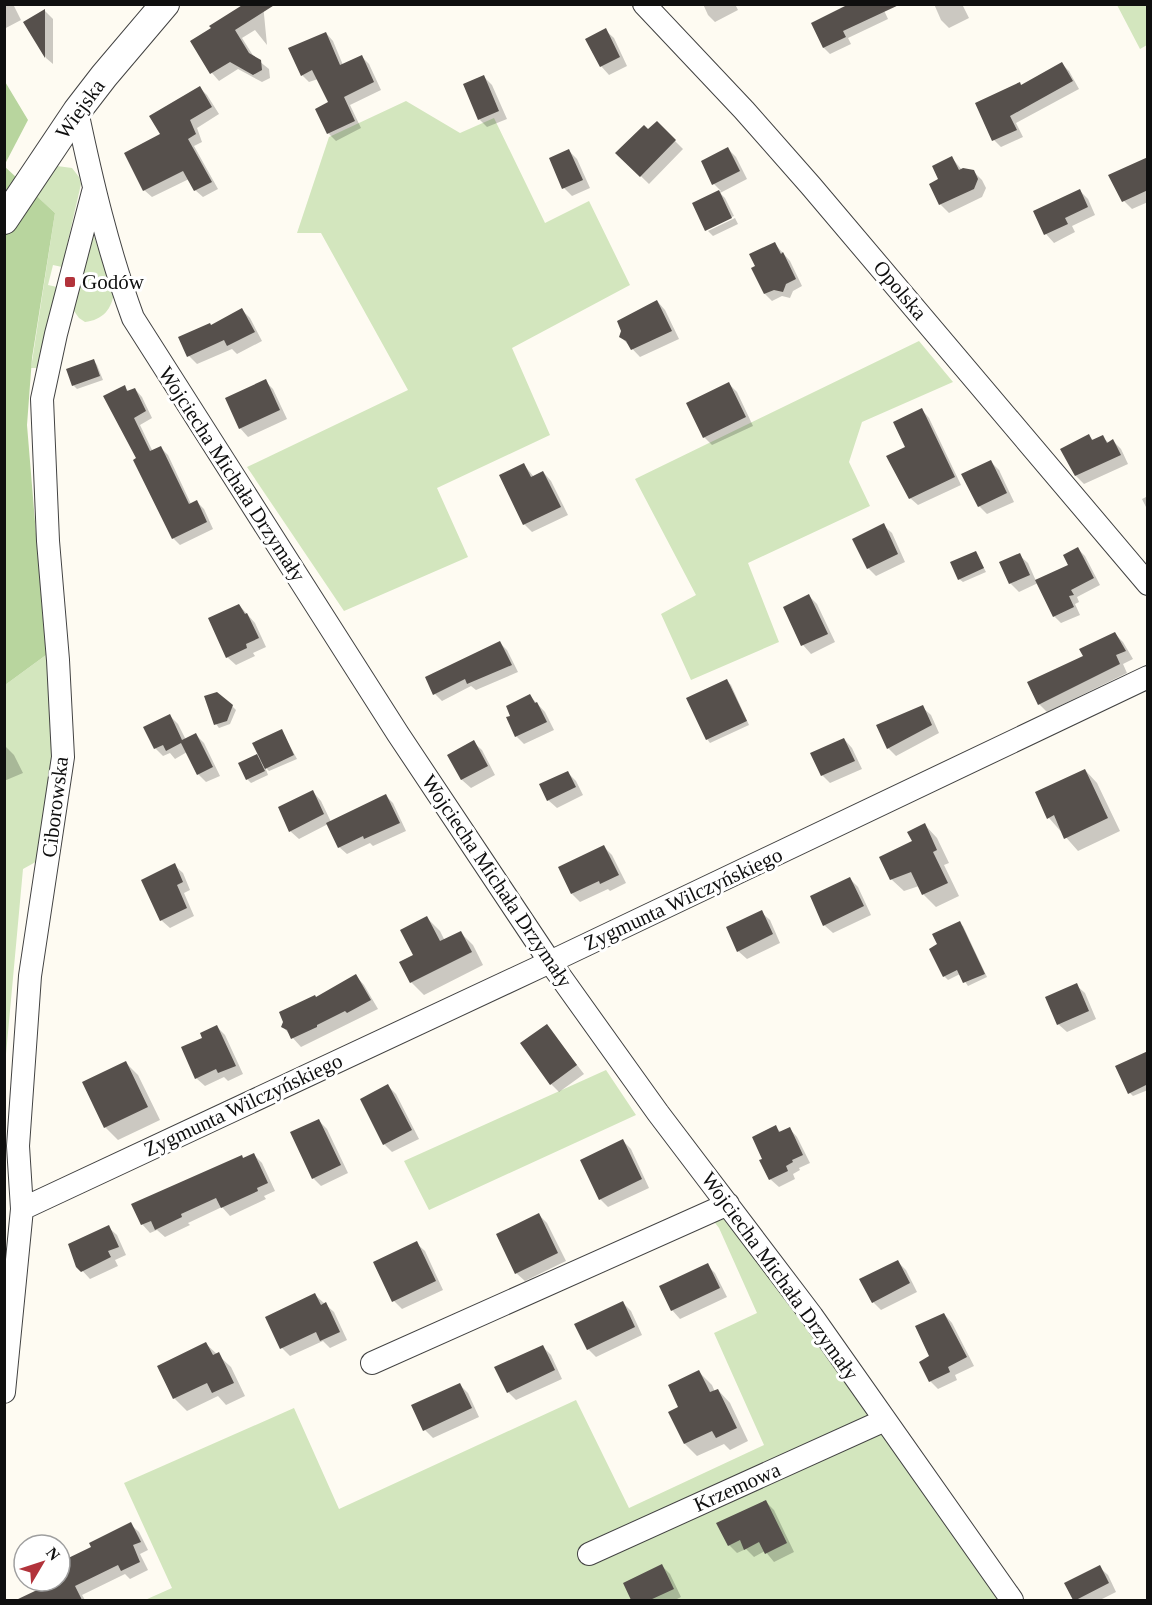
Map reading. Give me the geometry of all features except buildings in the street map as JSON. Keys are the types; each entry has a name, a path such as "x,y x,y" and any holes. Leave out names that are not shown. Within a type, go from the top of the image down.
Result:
{"street":[{"name":"Wiejska","path":"4,220 77,111 165,4"},
{"name":"Opolska","path":"644,4 744,110 803,177 1148,584"},
{"name":"Wojciecha Michała Drzymały","path":"77,111 93,191 117,276 133,318 398,734 550,962 658,1113 812,1316 1012,1600"},
{"name":"Ciborowska","path":"4,1392 22,1209 18,1146 30,976 63,757 48,541 42,399 56,334 93,191"},
{"name":"Zygmunta Wilczyńskiego","path":"22,1209 550,962 1148,677"},
{"path":"372,1363 729,1204"},
{"name":"Krzemowa","path":"589,1554 885,1420"}],"green space":[{"path":"1117,5 1147,5 1147,45 1140,49"},
{"path":"4,80 28,120 5,164 4,164"},
{"path":"406,101 460,133 494,118 545,223 589,201 630,285 512,348 550,435 437,488 468,557 344,611 247,467 408,390 321,233 297,233 329,137"},
{"path":"4,166 55,213 32,358 27,425 46,655 5,685"},
{"path":"57,166 72,168 81,184 62,267 53,265 48,285 57,287 37,368 31,368 55,213 32,192"},
{"path":"92,231 114,292 106,313 97,319 85,322 74,311"},
{"path":"919,341 953,382 862,422 849,462 870,506 748,563 779,642 691,680 661,614 696,595 635,479"},
{"path":"46,655 51,695 52,749 41,859 23,869 5,1065 5,685"},
{"path":"606,1070 636,1115 429,1210 404,1161"},
{"path":"719,1217 731,1222 745,1237 1001,1600 145,1600 172,1588 124,1483 294,1408 339,1509 576,1400 629,1508 764,1445 714,1333 757,1313 719,1228 712,1219"}],"place":[{"name":"Godów","path":"70,282"}]}
